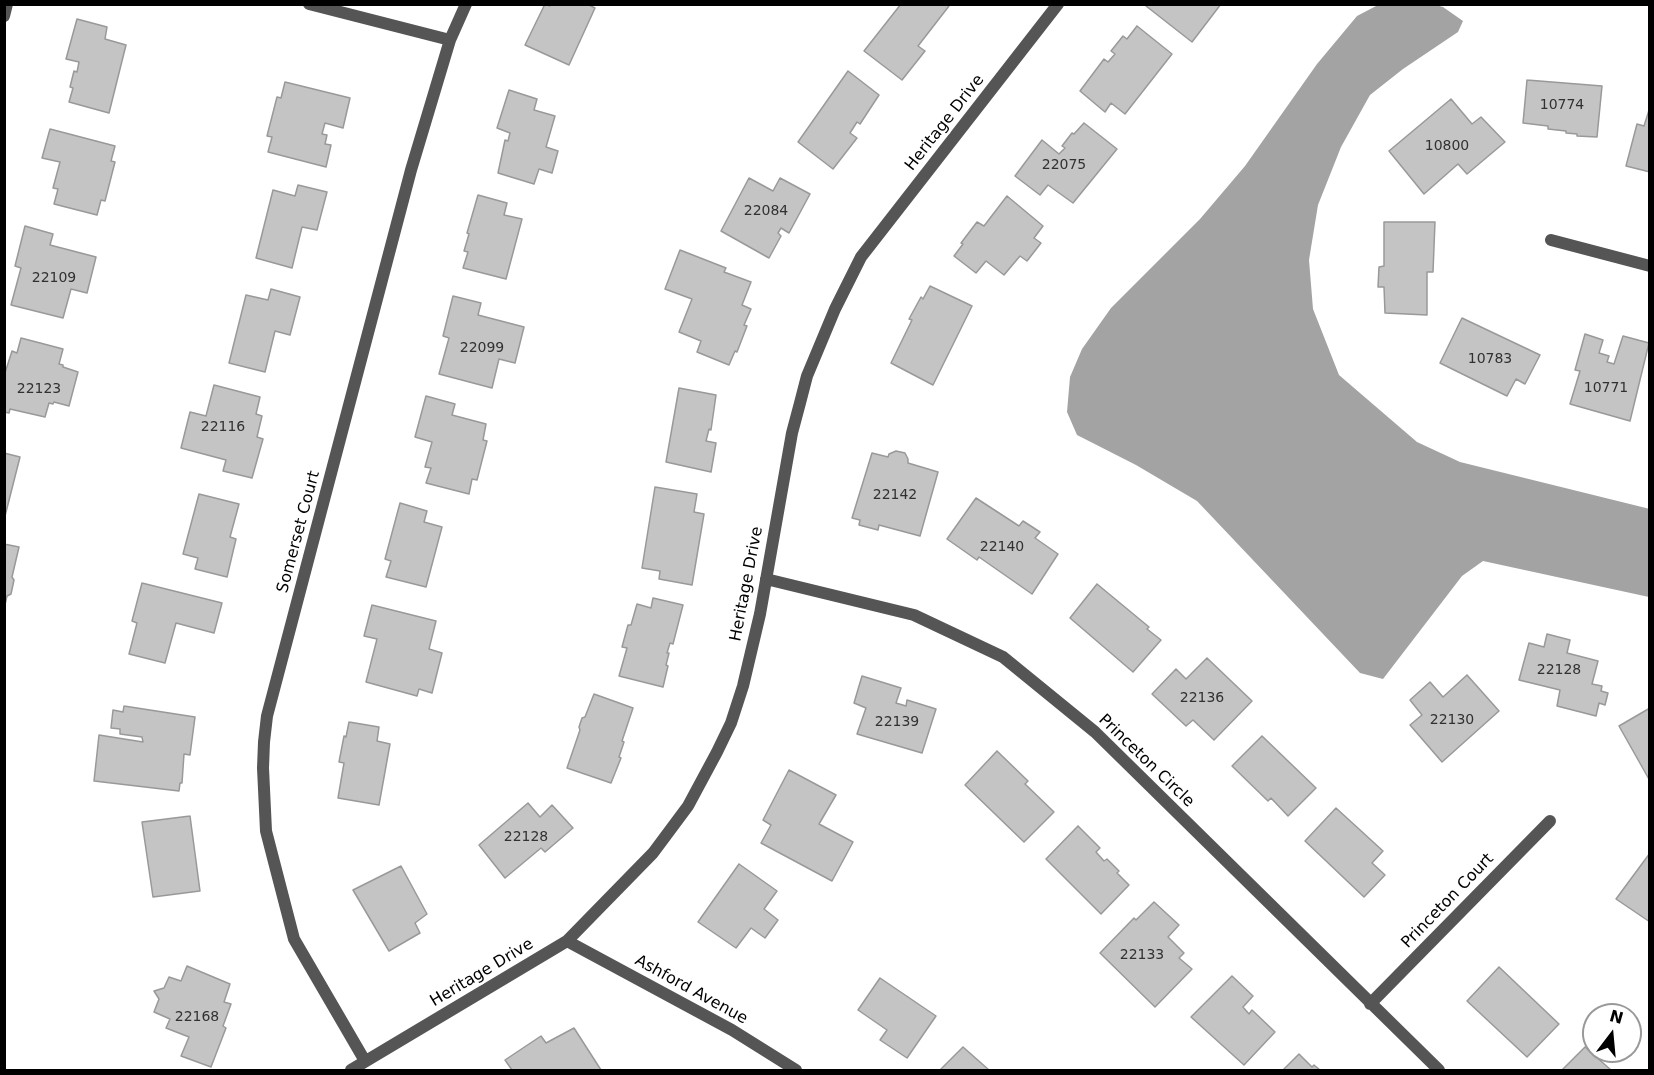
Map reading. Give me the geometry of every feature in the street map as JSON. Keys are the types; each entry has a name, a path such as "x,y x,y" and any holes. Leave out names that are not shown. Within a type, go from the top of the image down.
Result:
{"street":[{"path":"4,16 8,4"},
{"path":"309,4 450,40"},
{"name":"Somerset Court","path":"365,1061 294,939 266,831 264,742 267,716 411,170 450,40 466,4"},
{"name":"Heritage Drive","path":"351,1071 567,941 653,853 688,806 731,723 743,686 800,403 807,376 835,309 861,257 1058,4"},
{"path":"1551,240 1650,266"},
{"name":"Princeton Circle","path":"766,579 914,615 1003,657 1095,732 1439,1071"},
{"name":"Princeton Court","path":"1371,1004 1550,821"},
{"name":"Ashford Avenue","path":"567,941 722,1025 796,1071"}],"shaded area":[{"path":"1378,5 1436,5 1443,7 1463,21 1458,32 1403,69 1370,95 1341,147 1318,205 1309,260 1313,309 1339,375 1417,442 1460,462 1650,509 1649,597 1483,561 1462,576 1383,679 1360,673 1197,501 1136,465 1077,435 1067,412 1070,377 1082,349 1111,308 1200,219 1245,166 1317,64 1357,16"}],"building":[{"path":"545,4 550,6 551,4 587,4 595,8 569,65 525,45"},
{"path":"901,4 947,4 949,6 918,46 925,51 902,80 864,51"},
{"path":"1148,4 1221,4 1192,42 1146,6"},
{"path":"77,19 107,27 105,39 126,45 109,113 69,102 74,71 77,72 79,62 66,59"},
{"path":"1137,26 1172,54 1125,114 1111,103 1105,112 1080,91 1104,59 1108,62 1115,54 1111,51 1123,36 1127,39"},
{"path":"848,71 879,95 860,124 857,122 850,133 857,138 833,169 798,142"},
{"path":"1527,80 1602,86 1597,137 1577,136 1577,134 1566,133 1566,131 1548,129 1548,126 1523,123"},
{"path":"285,82 350,98 343,128 325,123 322,134 327,135 325,144 331,145 326,167 268,152 272,137 267,136 277,97 281,98"},
{"path":"509,90 537,99 534,110 555,116 546,147 558,151 552,173 539,169 534,184 498,173 505,140 508,141 510,133 497,128"},
{"path":"1451,99 1472,124 1481,117 1505,142 1467,174 1458,164 1424,194 1389,151"},
{"path":"1650,107 1650,172 1626,166 1637,124 1644,126"},
{"path":"1084,123 1117,149 1073,203 1048,185 1040,195 1015,176 1042,140 1059,154 1065,148 1062,146 1072,133 1074,134"},
{"path":"50,129 115,146 111,161 115,162 105,201 101,200 97,215 54,204 58,189 53,188 60,162 42,158"},
{"path":"749,178 773,191 780,178 810,194 789,233 781,228 778,233 781,236 769,258 721,231"},
{"path":"298,185 327,192 317,230 302,227 292,268 256,258 273,190 295,196"},
{"path":"478,195 507,203 504,215 522,219 506,279 463,268 468,252 464,251 469,234 467,233"},
{"path":"1007,196 1043,226 1034,238 1041,243 1027,261 1020,256 1004,275 986,261 976,273 954,256 977,222 984,226"},
{"path":"1384,222 1435,222 1433,272 1427,272 1427,315 1385,313 1384,287 1378,287 1379,267 1384,266"},
{"path":"25,226 53,234 50,245 96,257 87,293 71,289 63,318 11,305 21,268 15,266"},
{"path":"680,250 726,268 724,272 751,282 742,305 751,309 744,325 747,326 737,352 735,351 729,365 697,352 701,341 679,332 692,299 665,289"},
{"path":"930,286 972,306 933,385 891,363 912,320 909,319"},
{"path":"271,289 300,297 290,335 275,331 265,372 229,363 246,295 268,300"},
{"path":"453,296 481,303 478,315 524,327 515,363 499,359 492,388 439,374 449,338 443,336"},
{"path":"1462,318 1540,355 1525,384 1516,379 1507,396 1440,363"},
{"path":"1585,334 1603,340 1599,353 1609,356 1607,362 1614,364 1623,336 1649,343 1630,421 1570,404 1580,371 1575,370"},
{"path":"21,338 63,349 59,364 78,372 69,406 49,403 45,417 10,409 9,413 4,412 4,376 12,351 17,353"},
{"path":"214,385 260,397 256,414 262,416 257,437 263,439 252,478 223,471 226,460 181,448 190,412 206,416"},
{"path":"679,388 716,395 711,430 709,429 706,441 716,443 711,472 666,462"},
{"path":"426,396 455,404 452,415 486,424 483,440 487,441 477,480 472,479 469,494 426,483 431,468 425,467 432,442 415,437"},
{"path":"896,451 905,453 908,463 938,472 920,536 879,525 878,530 859,525 860,520 852,518 872,453 888,457"},
{"path":"4,453 20,457 4,520"},
{"path":"655,487 697,494 694,512 704,514 692,585 659,579 660,571 642,568"},
{"path":"199,494 239,504 230,537 236,539 227,577 195,569 198,558 183,554"},
{"path":"976,498 1019,526 1023,521 1040,532 1035,538 1058,554 1032,594 979,557 977,560 947,539"},
{"path":"400,503 427,511 424,522 442,527 426,587 386,577 391,561 385,559"},
{"path":"4,544 19,547 12,577 14,580 11,594 7,596 4,609"},
{"path":"142,583 222,603 214,633 176,623 165,663 129,654 137,623 132,621"},
{"path":"1097,584 1149,627 1147,629 1161,640 1133,672 1070,618"},
{"path":"653,598 683,605 673,644 670,643 667,653 669,653 666,665 668,666 663,687 619,676 627,648 622,647 637,604 651,608"},
{"path":"372,605 436,621 429,649 442,653 432,693 419,689 417,696 366,682 377,639 364,636"},
{"path":"1547,634 1570,640 1567,653 1598,661 1592,684 1602,686 1601,691 1608,693 1605,705 1599,703 1596,716 1557,706 1560,690 1519,680 1529,643 1544,647"},
{"path":"1207,658 1252,701 1214,740 1193,720 1186,726 1152,694 1176,669 1186,679"},
{"path":"1467,675 1499,711 1442,762 1410,725 1422,715 1410,700 1430,682 1443,697"},
{"path":"862,676 901,688 896,703 906,706 907,700 936,709 922,753 857,734 866,708 854,703"},
{"path":"594,694 633,708 622,741 624,742 619,757 621,758 611,783 567,768 582,718 585,717"},
{"path":"124,706 195,717 190,755 184,754 182,783 180,783 179,791 94,781 99,735 143,742 142,737 120,734 120,729 111,728 113,710 123,712"},
{"path":"1650,708 1650,781 1619,726"},
{"path":"349,722 379,727 377,741 390,744 379,805 338,798 344,763 339,762"},
{"path":"1262,736 1316,788 1288,816 1271,798 1268,801 1232,766"},
{"path":"997,751 1028,781 1025,784 1054,812 1024,842 965,785"},
{"path":"789,770 836,795 819,824 853,842 832,881 761,843 771,825 763,820"},
{"path":"528,803 540,817 552,805 573,828 545,852 541,848 505,878 479,845"},
{"path":"1336,808 1383,851 1372,863 1385,875 1364,897 1305,841"},
{"path":"190,816 200,891 153,897 142,822"},
{"path":"1078,826 1100,848 1096,852 1104,861 1107,859 1119,871 1117,873 1129,885 1101,914 1046,859"},
{"path":"1650,853 1650,922 1616,899"},
{"path":"739,864 777,891 764,909 778,920 765,938 751,928 736,948 698,922"},
{"path":"401,866 427,914 415,923 420,933 389,951 353,890"},
{"path":"1154,902 1179,925 1168,937 1184,953 1179,958 1192,969 1155,1007 1100,953 1134,918 1136,920"},
{"path":"187,966 230,984 224,1002 231,1004 223,1026 226,1028 211,1067 181,1056 189,1037 166,1028 170,1019 154,1012 159,999 154,991 164,988 169,977 181,981"},
{"path":"1499,967 1559,1024 1527,1057 1467,1001"},
{"path":"1232,976 1253,996 1243,1007 1249,1014 1252,1010 1275,1032 1244,1065 1191,1017"},
{"path":"880,978 936,1016 907,1058 880,1040 887,1030 858,1010"},
{"path":"574,1028 601,1070 512,1070 505,1060 541,1036 546,1043"},
{"path":"963,1047 989,1070 940,1070"},
{"path":"1582,1050 1582,1063 1603,1063 1611,1070 1562,1070"},
{"path":"1299,1054 1312,1067 1314,1065 1320,1070 1283,1070"}]}
